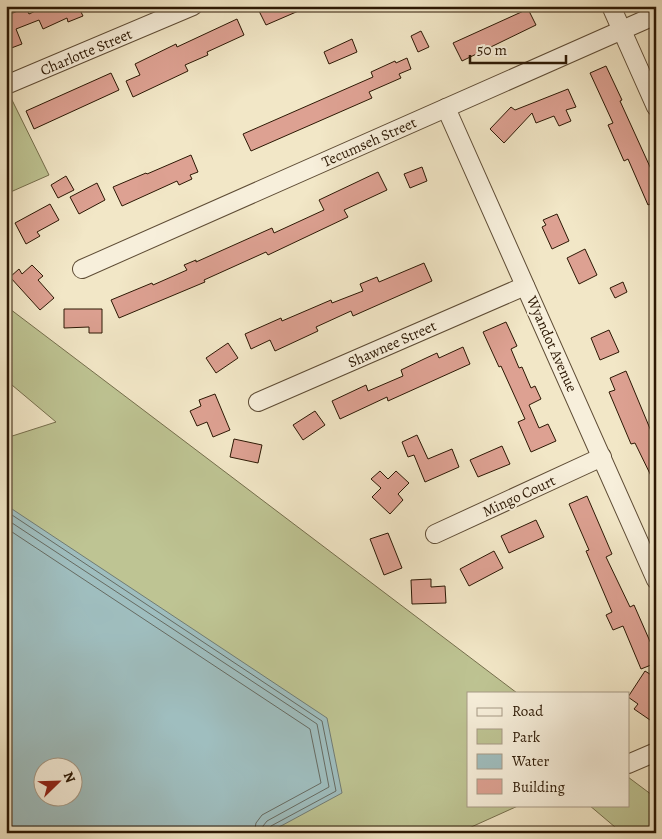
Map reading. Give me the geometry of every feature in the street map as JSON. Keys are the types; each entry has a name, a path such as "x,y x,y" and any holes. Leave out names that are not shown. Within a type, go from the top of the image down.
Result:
{"street":[{"name":"Charlotte Street","path":"6,85 192,6"},
{"path":"612,6 656,107"},
{"name":"Tecumseh Street","path":"82,269 656,15"},
{"name":"Wyandot Avenue","path":"446,108 656,580"},
{"name":"Shawnee Street","path":"258,402 526,286"},
{"name":"Mingo Court","path":"435,534 602,457"},
{"path":"630,763 656,752"}],"green space":[{"path":"11,98 49,175 6,194 6,100"},
{"path":"6,306 516,692 467,692 467,806 518,806 458,833 6,833 6,438 56,422 6,380"},
{"path":"630,778 656,798 656,833 622,833 590,806 630,806"}],"water":[{"path":"6,505 327,718 342,793 268,833 6,833"}],"building":[{"path":"6,6 10,14 26,8 29,14 46,6 78,6 83,16 68,22 67,18 43,29 39,20 16,29 22,44 6,50"},
{"path":"264,6 310,6 266,25 258,9"},
{"path":"528,9 536,25 462,61 453,43"},
{"path":"237,19 244,35 207,52 208,55 185,65 188,71 133,97 126,81 140,75 135,64 176,44 177,47"},
{"path":"421,31 429,47 418,52 411,36"},
{"path":"352,39 357,52 329,64 324,52"},
{"path":"407,58 411,69 399,74 401,78 369,92 372,98 251,151 243,134 373,77 371,72 395,61 396,63"},
{"path":"606,66 656,180 656,201 648,205 628,159 624,161 608,125 613,123 590,73"},
{"path":"111,73 119,90 34,129 26,111"},
{"path":"568,89 576,107 566,110 571,121 559,126 554,116 536,123 532,113 504,143 490,129 511,107 515,110"},
{"path":"191,155 198,172 190,175 192,179 179,185 177,181 122,206 113,187"},
{"path":"422,167 427,181 410,188 404,174"},
{"path":"378,172 387,190 344,210 348,217 268,255 266,252 204,280 205,282 119,318 111,300 187,270 184,265 196,260 196,262 272,228 274,233 324,210 319,200"},
{"path":"66,176 74,190 58,198 51,185"},
{"path":"97,183 105,200 79,214 70,197"},
{"path":"50,204 59,220 37,232 40,236 26,244 15,223"},
{"path":"557,214 569,241 552,249 542,227 546,225 543,220"},
{"path":"585,249 597,275 579,284 567,258"},
{"path":"424,263 432,281 353,316 351,311 316,327 318,331 275,351 270,340 251,349 245,334 281,318 282,321 331,300 332,303 363,291 360,284 377,277 379,282"},
{"path":"32,265 43,276 38,280 54,298 40,310 10,277 19,269 22,274"},
{"path":"623,282 627,292 615,298 610,288"},
{"path":"64,309 102,309 102,333 89,333 89,327 64,328"},
{"path":"506,322 517,346 511,349 519,368 522,367 531,388 535,386 541,399 529,405 539,428 548,424 556,441 531,452 518,422 525,419 483,332"},
{"path":"609,330 619,352 600,360 591,338"},
{"path":"228,343 238,358 216,373 206,358"},
{"path":"463,347 470,364 388,401 387,397 340,419 332,401 366,385 368,391 403,376 401,370 424,359 437,353 439,358"},
{"path":"626,371 656,443 656,486 635,443 631,444 609,392 615,390 610,378"},
{"path":"215,394 230,430 213,437 207,422 197,426 190,411 201,406 199,400"},
{"path":"315,411 325,425 303,440 293,425"},
{"path":"417,435 428,459 452,449 459,467 425,482 414,455 408,457 402,442"},
{"path":"234,439 262,445 258,463 230,457"},
{"path":"502,446 510,464 478,477 470,460"},
{"path":"380,471 388,479 396,471 409,483 398,494 403,500 390,514 372,497 381,488 371,479"},
{"path":"587,496 612,554 606,557 630,607 634,605 656,655 656,663 641,669 623,626 613,630 606,615 612,612 586,551 589,550 569,504"},
{"path":"536,520 544,537 509,553 501,536"},
{"path":"388,533 402,568 384,575 370,539"},
{"path":"494,551 503,568 469,586 460,569"},
{"path":"431,579 431,587 445,586 446,603 412,604 411,580"},
{"path":"645,671 656,678 656,710 650,720 634,709 638,704 630,698 630,694"}]}
